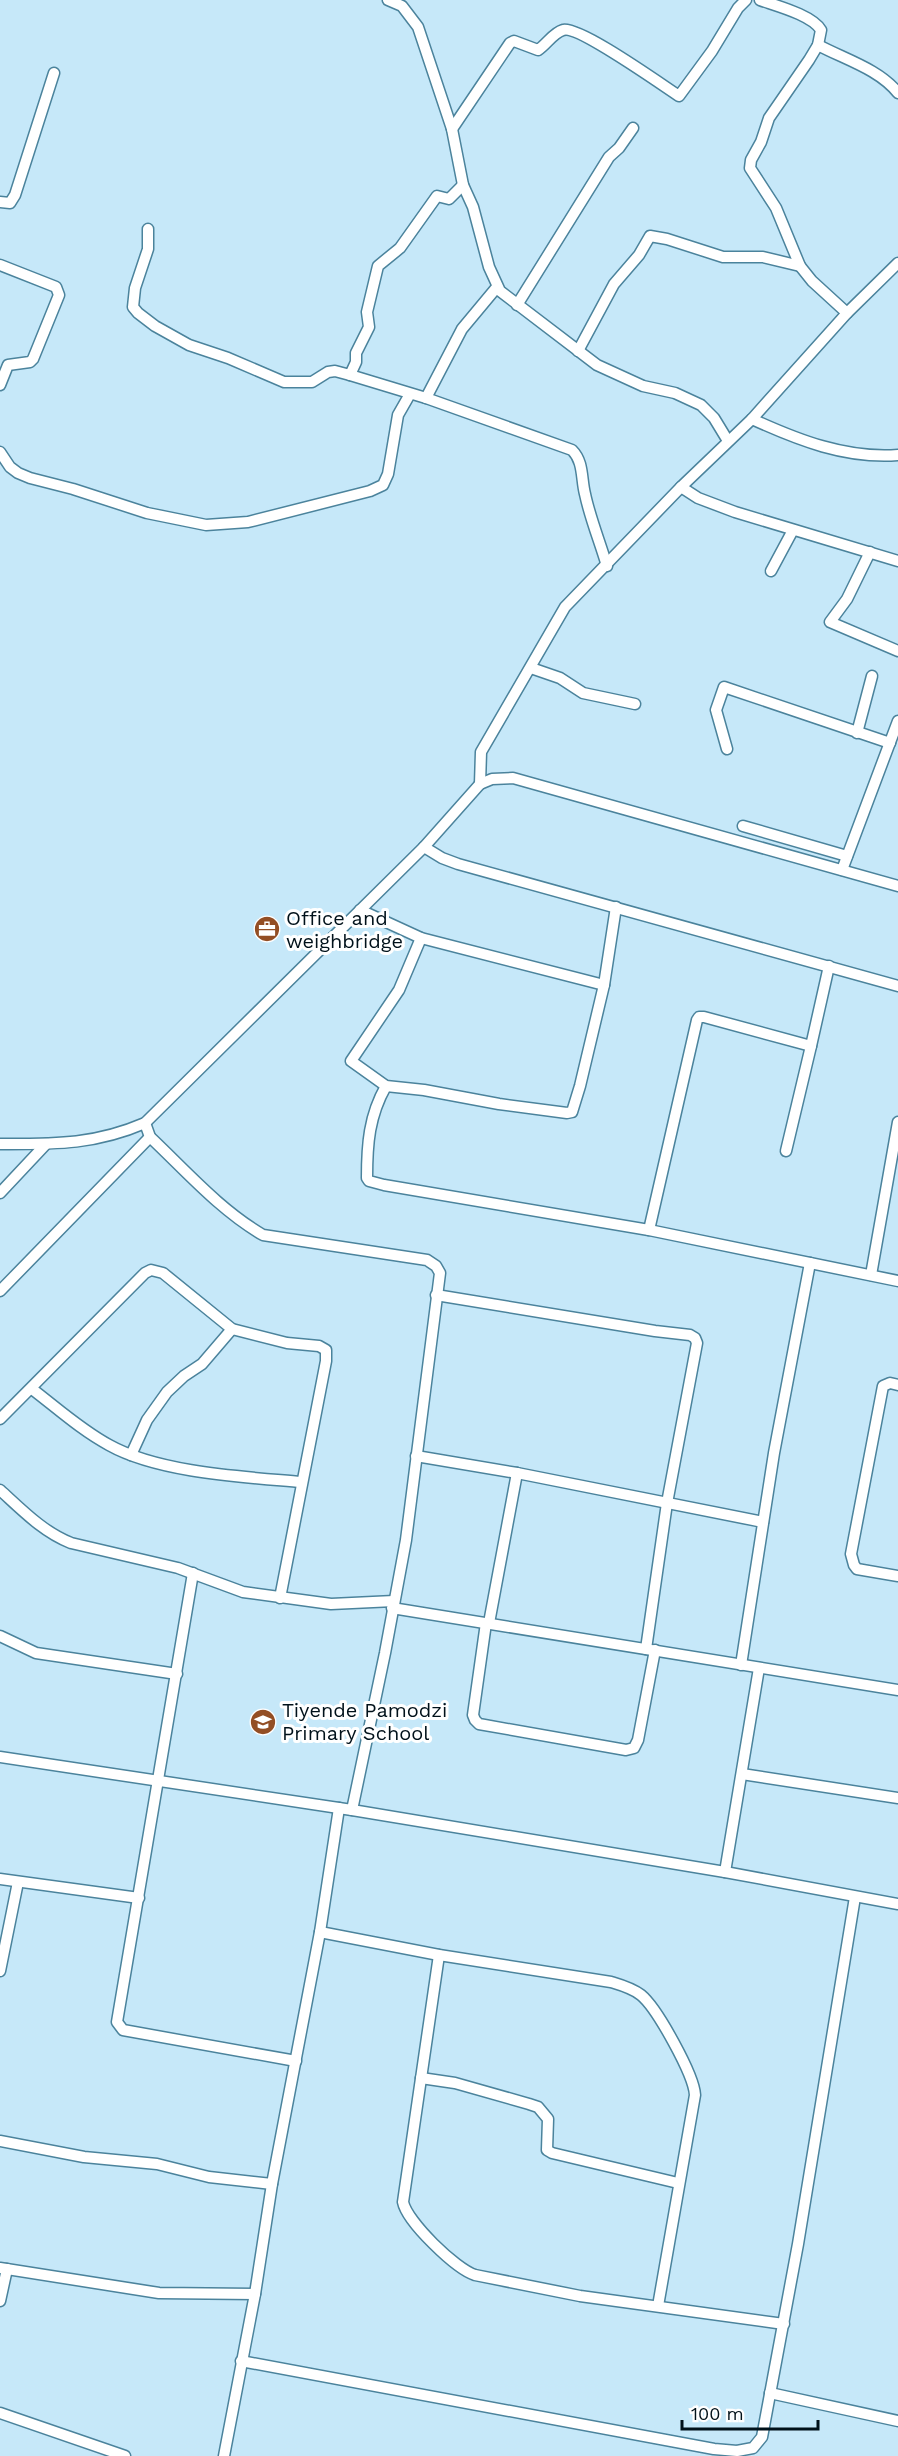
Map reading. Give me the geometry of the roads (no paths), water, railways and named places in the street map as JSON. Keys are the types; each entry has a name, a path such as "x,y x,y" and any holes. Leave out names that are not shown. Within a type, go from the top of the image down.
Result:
{"street":[{"path":"388,0 400,3 418,27 452,129 463,185 473,207 489,267 503,295 597,365 642,386 683,396 701,405 714,418 728,441"},
{"path":"452,129 510,43 521,42 538,51 554,35 563,30 570,29 610,50 679,96 712,51 738,8 746,0"},
{"path":"760,0 800,15 821,30 818,45 769,118 750,168 776,208 800,266 812,281 848,313"},
{"path":"818,45 846,61 874,72 898,93"},
{"path":"0,202 10,202 15,195 54,73"},
{"path":"517,305 609,157 619,148 633,128"},
{"path":"351,375 356,362 356,353 369,327 367,312 378,266 400,248 437,196 449,199 463,185"},
{"path":"148,229 148,249 135,288 133,307 155,326 189,345 228,358 284,382 312,382 328,372 335,371 426,398 572,450 581,464 584,494 607,566"},
{"path":"578,351 614,284 639,255 650,236 667,239 723,257 763,257 800,266"},
{"path":"480,784 481,752 565,607 752,419 848,313 898,263"},
{"path":"0,265 58,290 58,301 33,359 30,362 11,363 0,358"},
{"path":"426,398 462,329 497,286"},
{"path":"0,385 6,368 11,363"},
{"path":"0,452 18,473 147,513 206,525 248,522 370,491 383,485 388,474 398,415 410,394"},
{"path":"752,419 795,439 822,447 874,457 898,455"},
{"path":"681,488 699,498 793,530 898,561"},
{"path":"771,571 793,530"},
{"path":"870,552 847,599 830,622 898,651"},
{"path":"531,668 560,678 583,693 635,704"},
{"path":"857,733 872,676"},
{"path":"727,749 716,710 724,687 890,743"},
{"path":"842,870 898,721"},
{"path":"0,1144 46,1144 95,1140 145,1123 424,848 480,784 492,779 513,778 898,886"},
{"path":"743,826 848,856"},
{"path":"766,849 770,834"},
{"path":"424,848 458,864 898,986"},
{"path":"422,938 399,990 351,1061 386,1086 416,1088 499,1104 567,1113 572,1112 580,1086 604,985 616,908"},
{"path":"360,910 422,938 604,985"},
{"path":"786,1151 829,966"},
{"path":"649,1230 699,1017 811,1046"},
{"path":"386,1086 370,1121 367,1146 367,1178 369,1181 649,1230 898,1281"},
{"path":"871,1275 898,1122"},
{"path":"145,1123 150,1137 224,1207 243,1223 263,1234 427,1260 436,1266 440,1273 406,1540 352,1810"},
{"path":"0,1291 150,1137"},
{"path":"0,1193 46,1144"},
{"path":"741,1665 763,1522 810,1263"},
{"path":"0,1419 145,1273 151,1270 163,1273 232,1329 286,1343 319,1346 326,1350 326,1361 280,1598"},
{"path":"436,1295 690,1335 695,1338 697,1343 667,1503 638,1740 634,1748 627,1750 479,1724 475,1720 473,1715 487,1623 517,1473"},
{"path":"131,1455 147,1420 167,1392 183,1376 202,1364 232,1329"},
{"path":"898,1385 890,1383 883,1386 851,1554 857,1569 898,1576"},
{"path":"32,1389 88,1432 131,1455 189,1469 252,1479 301,1482"},
{"path":"416,1456 463,1466 517,1473 763,1522"},
{"path":"0,1490 59,1539 193,1573 243,1592 331,1604 393,1605 487,1623 898,1690"},
{"path":"193,1573 139,1898 116,2018 118,2027 123,2030 296,2061"},
{"path":"0,1636 36,1653 177,1674"},
{"path":"725,1872 759,1668"},
{"path":"0,1757 352,1810 725,1872 898,1904"},
{"path":"742,1774 898,1798"},
{"path":"224,2456 255,2294 272,2184 320,1932 339,1808"},
{"path":"0,1879 139,1898"},
{"path":"0,1971 18,1882"},
{"path":"241,2361 713,2452 745,2451 758,2444 762,2437 784,2324 855,1897"},
{"path":"320,1932 439,1956 611,1982 627,1986 642,1995 654,2010 694,2086 695,2095 658,2306"},
{"path":"439,1956 403,2202 406,2211 433,2243 467,2273 475,2275 580,2296 784,2324"},
{"path":"421,2078 455,2083 538,2107 548,2119 546,2143 547,2150 552,2153 678,2183"},
{"path":"0,2141 84,2157 157,2164 209,2177 272,2184"},
{"path":"0,2301 3,2269 159,2293 255,2294"},
{"path":"770,2393 898,2421"},
{"path":"0,2413 125,2456"}],"place":[{"name":"Office and weighbridge","path":"267,929"},
{"name":"Tiyende Pamodzi Primary School","path":"263,1722"}]}
